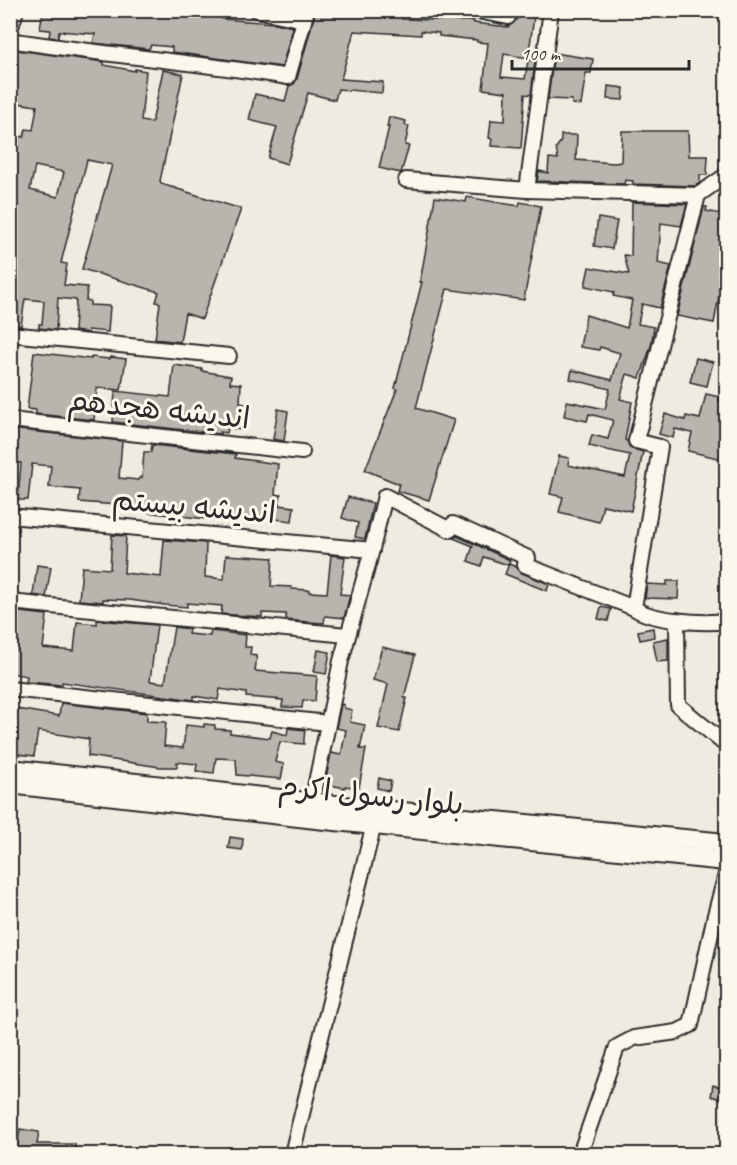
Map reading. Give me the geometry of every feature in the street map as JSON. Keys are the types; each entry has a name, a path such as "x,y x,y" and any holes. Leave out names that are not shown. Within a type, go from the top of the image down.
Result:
{"main road":[{"name":"بلوار رسول اکرم","path":"10,769 726,843"},
{"name":"بلوار رسول اکرم","path":"10,784 726,861"}],"street":[{"path":"10,31 16,10"},
{"path":"10,40 220,66 288,77 306,15 256,10"},
{"path":"472,10 508,17"},
{"path":"527,190 551,10"},
{"path":"406,180 527,190 698,195 725,176"},
{"path":"634,608 660,447 636,441 698,195"},
{"path":"10,334 229,356"},
{"name":"اندیشه هجدهم","path":"10,420 302,452"},
{"path":"312,802 347,635 385,496 450,530 453,524 528,558 525,565 634,608 643,614 677,620 726,621"},
{"name":"اندیشه بیستم","path":"10,516 372,550"},
{"path":"10,602 347,635"},
{"path":"677,620 678,705 726,745"},
{"path":"10,689 328,723"},
{"path":"292,1155 375,824"},
{"path":"580,1155 617,1047 634,1038 677,1032 691,1024 721,917 726,874"}],"building":[{"path":"43,10 197,10 224,13 223,19 274,23 293,27 282,67 172,52 172,47 151,45 149,49 93,43 95,34 59,31 58,38 49,37 50,30 40,29"},
{"path":"316,10 398,10 398,15 403,15 402,19 474,21 474,23 508,27 517,19 514,10 535,10 528,58 504,54 501,77 525,79 528,60 535,61 531,95 525,94 521,148 491,146 492,139 489,138 491,120 505,121 506,92 483,89 488,43 421,31 421,35 354,31 341,79 383,82 382,93 338,89 335,100 308,93 287,164 268,158 277,127 249,120 255,94 285,101 289,86 297,79"},
{"path":"10,49 104,62 104,65 146,71 141,121 152,123 163,70 183,74 160,181 162,184 241,209 202,319 185,313 180,342 155,339 160,303 156,302 159,292 82,269 112,165 87,160 61,263 67,264 64,285 87,287 86,300 90,301 90,305 110,306 108,332 74,331 76,300 58,298 56,330 39,328 39,324 42,324 44,301 25,299 21,326 10,325 10,204 16,178 10,177 10,134 24,137 26,129 33,130 37,106 10,102","holes":["35,166 64,172 58,197 30,190"]},
{"path":"554,53 593,59 591,73 586,73 581,105 572,104 572,100 548,99"},
{"path":"608,86 624,88 623,100 607,99"},
{"path":"389,117 406,121 405,125 409,126 405,145 409,146 401,173 379,168 389,127 387,127"},
{"path":"622,131 688,131 689,156 708,156 707,175 700,175 700,183 695,186 633,184 633,181 625,180 624,184 537,181 539,171 548,173 549,158 558,159 556,148 561,141 561,135 577,135 576,160 614,163 621,162"},
{"path":"435,197 466,202 467,197 519,206 520,202 541,206 524,300 447,289 416,408 454,420 429,500 397,491 399,484 365,470 397,389 395,388 422,282 420,282"},
{"path":"632,202 687,204 681,226 661,223 658,263 671,266 660,308 642,304 638,324 654,327 651,346 640,378 627,374 620,399 632,402 625,440 630,448 643,452 631,511 603,505 599,522 559,512 563,497 550,494 559,456 569,458 568,465 625,477 630,455 589,446 592,435 608,439 613,420 589,414 587,421 564,416 567,401 605,409 610,389 570,379 572,370 612,380 620,353 600,347 599,350 580,347 586,315 627,328 632,300 613,296 614,292 585,286 589,267 629,274 624,255 631,256"},
{"path":"704,207 707,207 706,211 726,215 726,260 714,323 677,316"},
{"path":"598,218 617,221 612,249 594,246"},
{"path":"34,352 91,359 91,357 110,359 111,357 126,359 121,390 97,388 94,420 36,414 36,410 27,409"},
{"path":"696,358 713,362 707,386 690,382"},
{"path":"174,365 231,376 230,383 241,384 240,403 245,404 242,430 228,428 227,433 220,432 220,434 113,422 115,391 170,397"},
{"path":"706,394 720,397 719,401 726,403 726,460 688,451 692,433 675,429 673,438 659,434 665,414 685,420 686,416 700,419"},
{"path":"278,409 288,411 284,441 273,439"},
{"path":"10,429 122,441 119,478 138,480 142,478 144,452 151,452 152,445 236,454 235,458 278,464 275,494 281,495 279,505 294,507 292,521 259,517 258,521 234,519 233,522 146,512 147,509 131,506 79,502 80,490 49,487 51,466 32,464 28,500 18,500 21,463 10,462"},
{"path":"348,497 373,503 365,539 355,537 358,523 342,518"},
{"path":"112,535 126,536 124,573 161,577 164,540 206,543 205,577 224,579 226,555 273,558 271,586 292,587 292,589 310,590 309,592 327,593 331,555 345,557 340,594 350,595 344,618 325,616 324,623 308,622 286,620 286,614 262,613 262,617 221,614 222,606 187,603 187,607 130,600 103,599 103,602 79,600 82,567 110,569"},
{"path":"457,536 510,560 508,565 484,557 481,566 468,561 473,546 453,538"},
{"path":"509,564 522,573 549,584 547,591 505,574"},
{"path":"37,565 51,567 46,597 33,595"},
{"path":"667,581 679,581 678,599 645,598 647,584 667,585"},
{"path":"601,607 611,609 608,621 598,619"},
{"path":"11,611 47,615 43,648 74,651 77,622 97,624 97,620 157,625 150,681 165,683 174,627 189,629 188,634 210,636 211,631 246,635 245,647 251,647 250,655 257,656 255,671 317,676 315,701 303,700 302,708 282,707 283,700 246,697 246,693 220,689 218,700 194,696 194,700 62,682 62,685 26,682 27,676 10,673 13,644 10,643"},
{"path":"653,628 654,637 640,640 638,631"},
{"path":"668,638 668,661 657,662 653,641"},
{"path":"382,647 415,655 404,698 407,698 399,732 378,728 388,684 373,680"},
{"path":"318,650 330,652 326,674 314,672"},
{"path":"61,703 147,713 147,721 166,722 164,746 183,748 186,725 204,727 204,724 215,725 215,729 230,730 230,733 270,738 272,731 287,735 288,728 305,730 304,744 280,742 275,762 284,764 281,779 237,775 236,759 216,758 214,773 196,771 197,764 177,762 177,767 160,767 88,756 89,739 38,731 34,756 10,753 10,708 59,716"},
{"path":"341,704 344,708 352,710 350,722 365,725 360,749 366,749 359,788 325,784 331,753 341,755 346,730 336,728"},
{"path":"379,778 391,781 389,791 377,788"},
{"path":"230,837 243,839 242,850 228,848"},
{"path":"713,1085 726,1089 724,1100 711,1096"},
{"path":"20,1129 39,1132 37,1144 75,1144 76,1155 42,1155 17,1151"}]}
